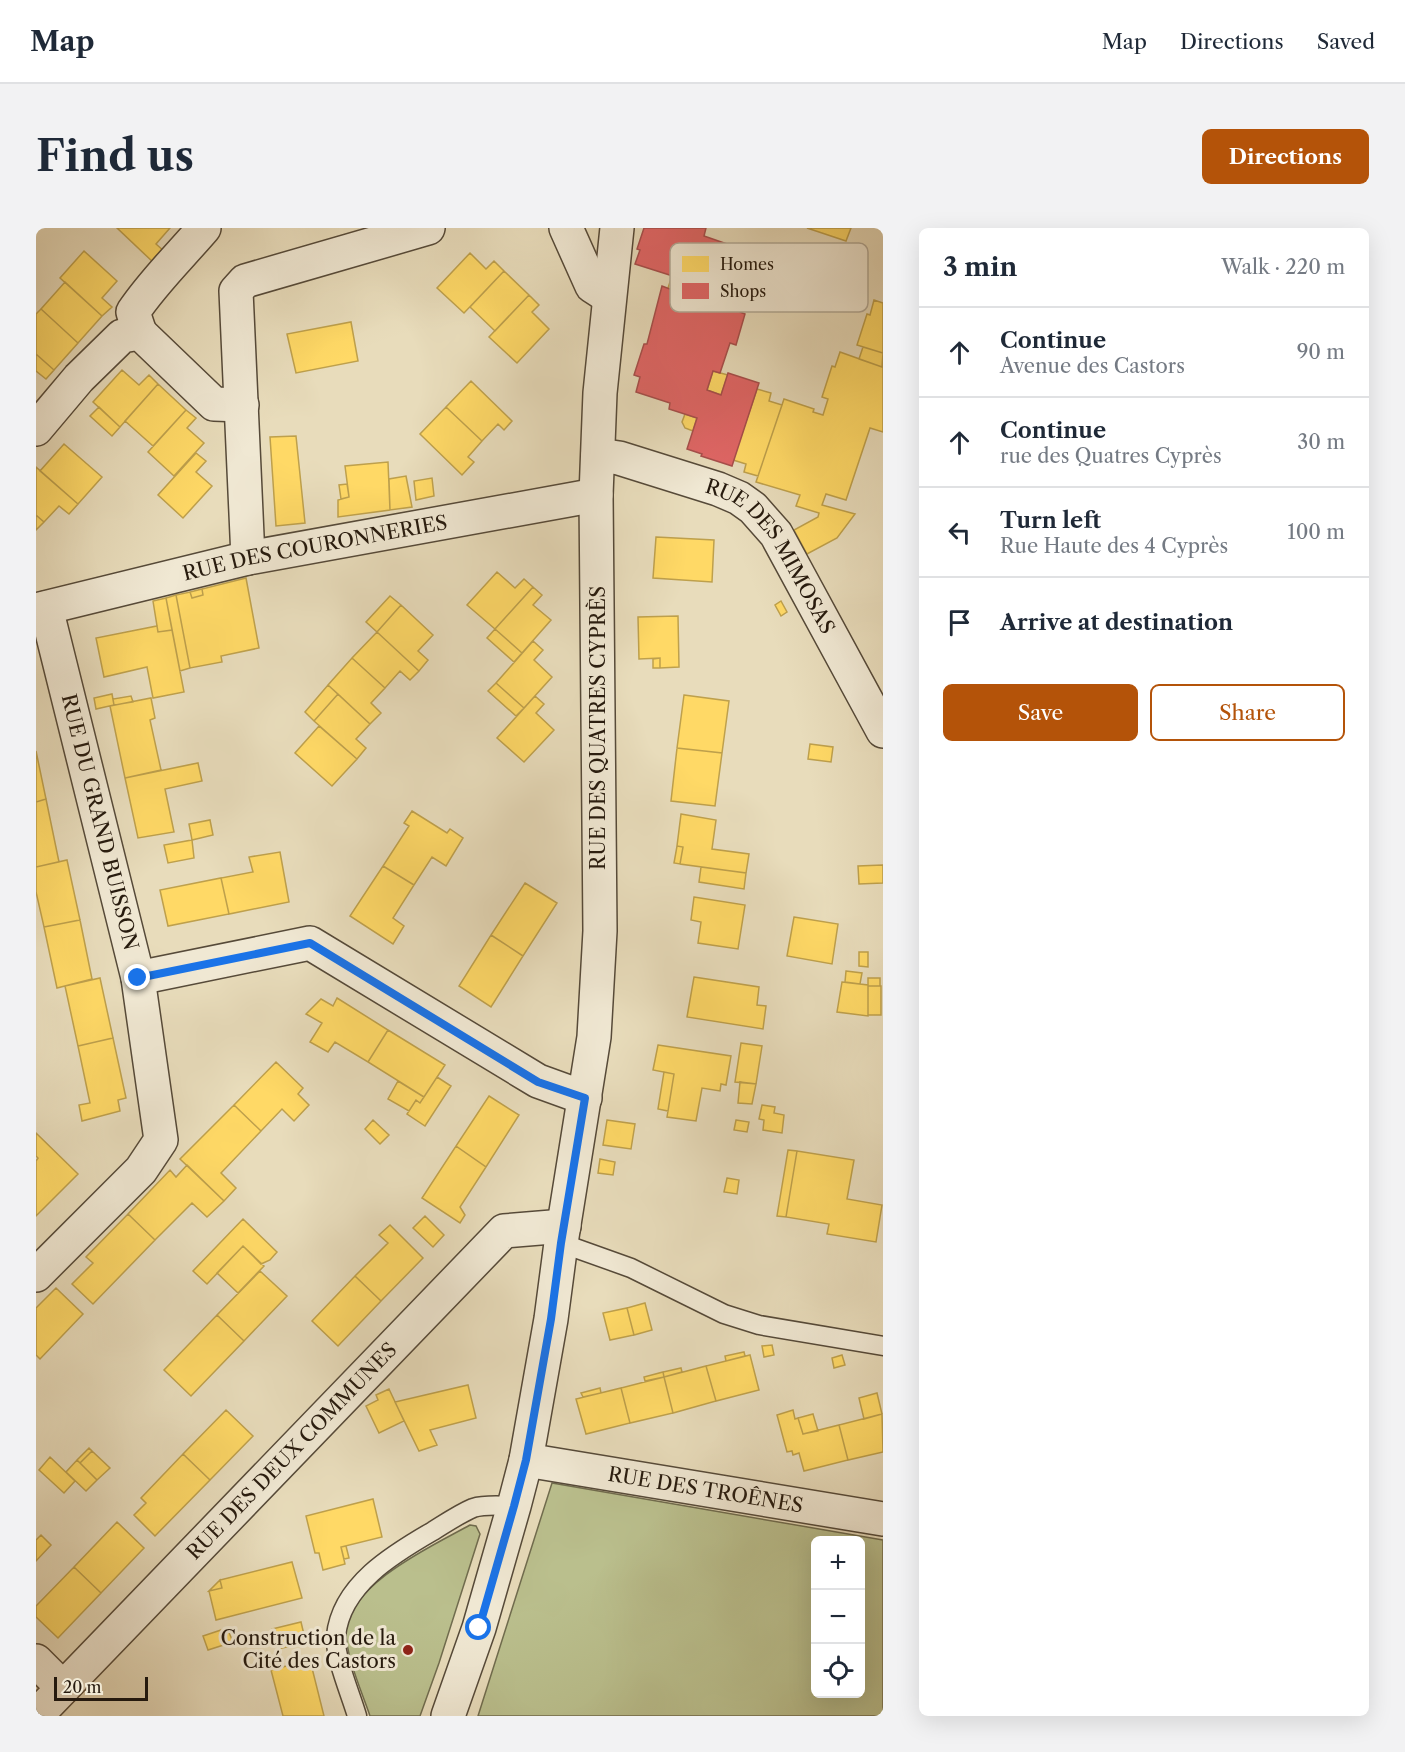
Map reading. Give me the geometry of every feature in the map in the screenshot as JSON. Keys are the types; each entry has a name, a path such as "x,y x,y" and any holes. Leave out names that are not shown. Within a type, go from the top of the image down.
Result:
{"street":[{"path":"204,228 148,290 133,312 140,333 214,404 242,405"},
{"path":"248,558 236,291 245,281 428,228"},
{"path":"566,228 592,286 609,297"},
{"name":"RUE DES QUATRES CYPRÈS","path":"448,1716 479,1628 526,1460 551,1319 594,1037 600,931 596,495 600,393 617,228"},
{"path":"36,429 79,378 122,336 140,333"},
{"name":"RUE DES MIMOSAS","path":"598,454 619,458 718,489 739,498 753,508 776,534 883,729"},
{"name":"RUE DES COURONNERIES","path":"41,609 248,558 596,495"},
{"name":"RUE DU GRAND BUISSON","path":"36,1275 141,1170 161,1140 138,978 41,609"},
{"path":"138,978 310,943 538,1082 585,1098"},
{"name":"RUE DES DEUX COMMUNES","path":"36,1716 504,1231 563,1234"},
{"name":"RUE DES TROÊNES","path":"526,1460 883,1519"},
{"path":"36,1661 63,1688"}],"lane":[{"path":"563,1234 715,1310 759,1325 883,1346"},
{"path":"357,1716 338,1654 336,1638 339,1620 348,1600 361,1583 382,1564 413,1542 460,1515 474,1508 489,1505 514,1506"}],"green space":[{"path":"552,1483 860,1536 811,1536 811,1698 865,1698 865,1537 883,1540 883,1716 478,1716"},
{"path":"470,1525 476,1526 480,1534 420,1716 370,1716 355,1674 347,1642 346,1632 350,1614 361,1598 395,1568"}],"building: Homes":[{"path":"117,228 170,228 156,244 165,252 155,264"},
{"path":"807,228 851,228 846,241"},
{"path":"84,251 117,281 102,298 112,307 102,316 60,278"},
{"path":"470,253 486,269 494,261 504,271 464,313 437,288"},
{"path":"504,271 529,295 495,331 470,307"},
{"path":"65,282 102,316 78,343 41,309"},
{"path":"529,295 539,305 532,312 549,329 517,363 489,337"},
{"path":"874,300 883,303 883,353 857,345"},
{"path":"41,309 78,343 54,370 36,354 36,314"},
{"path":"351,322 358,361 296,373 287,334"},
{"path":"863,347 883,353 882,367 859,359"},
{"path":"840,352 882,367 883,364 883,432 870,428 846,500 826,494 822,505 855,514 837,538 807,554 794,530 818,517 819,513 796,506 800,495 756,482 784,399 814,409 813,412 823,415 828,399 822,397 832,366 835,367"},
{"path":"36,354 54,370 46,379 36,371"},
{"path":"122,370 139,385 149,375 158,384 120,427 93,402"},
{"path":"713,371 728,375 721,395 707,390"},
{"path":"471,381 512,421 504,430 498,424 482,441 446,407"},
{"path":"158,384 186,410 153,446 125,421"},
{"path":"757,389 771,393 769,401 782,405 758,476 744,472 746,464 733,460"},
{"path":"99,407 120,427 112,436 90,416"},
{"path":"446,407 482,441 468,457 474,462 462,475 420,434"},
{"path":"186,410 196,418 187,428 204,443 174,476 148,452"},
{"path":"685,414 697,418 693,431 685,428 682,422"},
{"path":"296,436 305,523 276,526 270,437"},
{"path":"64,444 102,477 78,504 40,471"},
{"path":"196,453 206,461 196,472 212,486 183,518 158,495"},
{"path":"388,462 390,510 338,517 338,500 349,497 345,466"},
{"path":"36,467 78,504 69,514 59,506 44,522 36,515"},
{"path":"406,476 412,507 390,510 389,479"},
{"path":"432,478 434,496 416,500 414,481"},
{"path":"347,484 349,497 341,499 339,485"},
{"path":"36,515 44,522 36,530"},
{"path":"656,537 714,540 712,582 653,578"},
{"path":"497,572 515,588 524,579 533,587 495,629 467,605"},
{"path":"246,578 259,648 221,656 222,662 190,668 176,595 190,592 192,598 203,595 202,589"},
{"path":"533,587 542,595 533,605 551,620 522,653 495,629"},
{"path":"202,589 203,595 192,598 190,592"},
{"path":"176,595 190,668 180,671 166,598"},
{"path":"390,596 401,605 377,632 366,622"},
{"path":"166,598 172,630 158,632 153,601"},
{"path":"781,601 787,612 781,616 775,605"},
{"path":"401,605 433,635 418,651 428,660 419,671 377,632"},
{"path":"678,616 679,667 660,668 660,658 639,659 638,617"},
{"path":"157,626 158,632 172,630 184,692 153,698 147,667 104,677 96,638"},
{"path":"495,629 522,653 514,662 487,638"},
{"path":"377,632 419,671 410,680 400,671 385,688 352,658"},
{"path":"533,641 543,650 534,660 552,677 524,708 496,683"},
{"path":"352,658 385,688 371,703 381,713 370,724 328,685"},
{"path":"660,658 660,668 653,668 653,659"},
{"path":"496,683 524,708 516,716 488,691"},
{"path":"328,685 338,694 314,721 305,712"},
{"path":"112,694 114,705 96,709 94,698"},
{"path":"338,694 370,724 356,739 366,748 357,759 314,721"},
{"path":"684,695 729,701 722,753 677,748"},
{"path":"131,696 133,702 114,705 113,699"},
{"path":"535,696 544,704 536,713 554,730 524,762 497,738"},
{"path":"151,698 155,718 150,720 161,770 125,778 110,706"},
{"path":"319,726 357,759 332,786 295,753"},
{"path":"810,744 833,747 831,762 808,759"},
{"path":"677,748 722,753 715,806 671,801"},
{"path":"36,751 46,799 36,802"},
{"path":"198,763 202,781 165,789 174,832 138,838 125,778"},
{"path":"46,799 59,862 36,867 36,802"},
{"path":"412,811 447,833 450,829 463,838 446,866 432,857 414,885 383,866 409,826 404,823"},
{"path":"681,814 716,820 712,849 749,854 746,873 680,864 683,847 677,846"},
{"path":"210,820 213,835 192,840 189,824"},
{"path":"192,840 194,858 168,863 164,845"},
{"path":"677,846 683,847 680,864 674,863"},
{"path":"280,852 289,902 229,914 221,878 253,872 249,857"},
{"path":"67,860 80,920 44,927 36,892 36,867"},
{"path":"883,865 883,883 859,884 858,866"},
{"path":"383,866 414,885 393,918 404,926 393,944 350,916"},
{"path":"701,867 746,873 744,889 699,882"},
{"path":"221,878 229,914 168,926 160,890"},
{"path":"525,883 557,903 523,956 491,935"},
{"path":"694,897 745,905 738,949 698,943 701,922 691,920"},
{"path":"794,917 838,924 832,964 787,956"},
{"path":"80,920 92,979 57,988 44,927"},
{"path":"491,935 523,956 491,1007 459,986"},
{"path":"859,952 868,952 868,967 859,966"},
{"path":"846,971 862,973 860,984 845,982"},
{"path":"694,977 759,987 757,1005 766,1006 763,1029 687,1017"},
{"path":"100,978 113,1038 78,1046 65,986"},
{"path":"868,978 880,978 880,986 868,986"},
{"path":"842,982 868,985 868,1016 837,1012"},
{"path":"868,986 881,986 881,1015 868,1015"},
{"path":"337,998 388,1030 368,1062 335,1042 328,1052 310,1042 322,1023 306,1014 321,999 333,1006"},
{"path":"388,1030 445,1065 424,1097 368,1062"},
{"path":"113,1038 126,1098 118,1100 120,1111 82,1121 79,1105 90,1103 78,1046"},
{"path":"741,1043 762,1046 756,1084 735,1082"},
{"path":"658,1045 731,1056 726,1085 721,1084 720,1091 702,1088 696,1121 667,1117 674,1074 653,1070"},
{"path":"276,1062 303,1088 298,1094 309,1105 294,1121 282,1109 261,1131 234,1105"},
{"path":"664,1072 674,1074 668,1111 658,1109"},
{"path":"437,1077 451,1086 425,1126 407,1114 416,1100 420,1103"},
{"path":"398,1081 424,1097 420,1103 416,1100 409,1111 388,1099"},
{"path":"740,1082 756,1084 752,1104 738,1103"},
{"path":"489,1096 519,1115 486,1167 456,1146"},
{"path":"234,1105 261,1131 221,1173 236,1188 224,1201 180,1159"},
{"path":"762,1105 775,1107 774,1113 784,1115 782,1133 763,1130 764,1120 759,1119"},
{"path":"373,1120 389,1135 380,1144 365,1129"},
{"path":"607,1120 635,1124 631,1149 603,1145"},
{"path":"736,1120 749,1122 747,1132 734,1130"},
{"path":"36,1133 78,1174 36,1216 36,1161 38,1158 36,1156"},
{"path":"456,1146 486,1167 460,1207 465,1215 460,1223 422,1198"},
{"path":"788,1150 797,1151 786,1217 777,1216"},
{"path":"797,1151 854,1160 847,1199 882,1205 876,1242 827,1234 829,1224 786,1217"},
{"path":"600,1159 615,1162 613,1175 598,1173"},
{"path":"187,1165 224,1201 207,1217 192,1203 155,1240 128,1214 170,1170 176,1177"},
{"path":"727,1178 739,1180 737,1194 724,1192"},
{"path":"128,1214 155,1240 93,1304 72,1284 93,1263 86,1257"},
{"path":"425,1216 444,1235 433,1247 413,1228"},
{"path":"243,1219 277,1252 270,1260 261,1264 243,1246 207,1284 193,1271"},
{"path":"390,1225 423,1258 381,1301 355,1276 388,1243 379,1235"},
{"path":"243,1246 264,1266 238,1293 217,1273"},
{"path":"260,1271 287,1296 244,1341 217,1315"},
{"path":"355,1276 381,1301 338,1346 312,1321"},
{"path":"56,1288 83,1314 40,1359 36,1355 36,1308"},
{"path":"645,1303 652,1330 634,1335 627,1308"},
{"path":"627,1308 634,1335 610,1340 603,1313"},
{"path":"217,1315 244,1341 191,1396 164,1370"},
{"path":"772,1345 774,1355 764,1357 762,1346"},
{"path":"744,1352 745,1356 726,1361 725,1356"},
{"path":"750,1355 759,1390 716,1401 706,1366"},
{"path":"842,1355 845,1365 834,1368 832,1358"},
{"path":"706,1366 716,1401 673,1413 664,1377"},
{"path":"681,1368 682,1372 664,1377 663,1372"},
{"path":"663,1372 664,1377 645,1381 644,1377"},
{"path":"664,1377 673,1413 630,1423 621,1388"},
{"path":"468,1385 476,1418 430,1430 437,1445 419,1451 395,1402"},
{"path":"600,1388 601,1393 583,1397 581,1393"},
{"path":"621,1388 630,1423 586,1434 576,1399"},
{"path":"389,1389 404,1421 379,1433 366,1406 378,1400 376,1395"},
{"path":"877,1393 882,1414 864,1419 859,1398"},
{"path":"226,1410 253,1436 210,1480 183,1454"},
{"path":"793,1410 803,1434 839,1425 848,1460 804,1471 799,1453 793,1455 792,1451 787,1452 777,1415"},
{"path":"813,1414 818,1431 803,1434 798,1418"},
{"path":"882,1414 883,1452 848,1460 839,1425"},
{"path":"89,1448 92,1451 80,1463 77,1460"},
{"path":"92,1451 110,1468 97,1480 80,1463"},
{"path":"183,1454 210,1480 155,1536 134,1515 146,1503 141,1498"},
{"path":"50,1457 75,1481 64,1493 39,1470"},
{"path":"77,1460 97,1480 86,1491 66,1472"},
{"path":"373,1499 382,1537 341,1547 345,1564 323,1570 319,1553 315,1553 306,1516"},
{"path":"117,1522 144,1548 101,1593 74,1567"},
{"path":"41,1535 51,1545 36,1561 36,1540"},
{"path":"346,1546 349,1558 344,1559 341,1547"},
{"path":"292,1562 302,1598 216,1620 209,1591 222,1588 220,1580"},
{"path":"74,1567 101,1593 58,1638 36,1617 36,1606"},
{"path":"220,1580 222,1588 209,1591"},
{"path":"301,1622 306,1643 277,1649 272,1629"},
{"path":"227,1628 233,1642 208,1650 203,1636"},
{"path":"310,1660 324,1716 283,1716 271,1670"}],"building: Shops":[{"path":"644,228 706,228 704,236 724,243 670,243 670,275 635,264 640,250 637,249"},
{"path":"662,286 670,289 670,312 740,312 745,314 736,345 730,343 720,373 713,371 707,390 721,395 728,373 759,383 732,466 687,449 697,418 669,409 670,403 636,392 640,377 634,375 644,344 647,344"}],"place":[{"name":"Construction de la Cité des Castors","path":"408,1650"}],"route":[{"path":"138,978 310,943 538,1082 585,1098 551,1319 526,1460 479,1628"}]}
